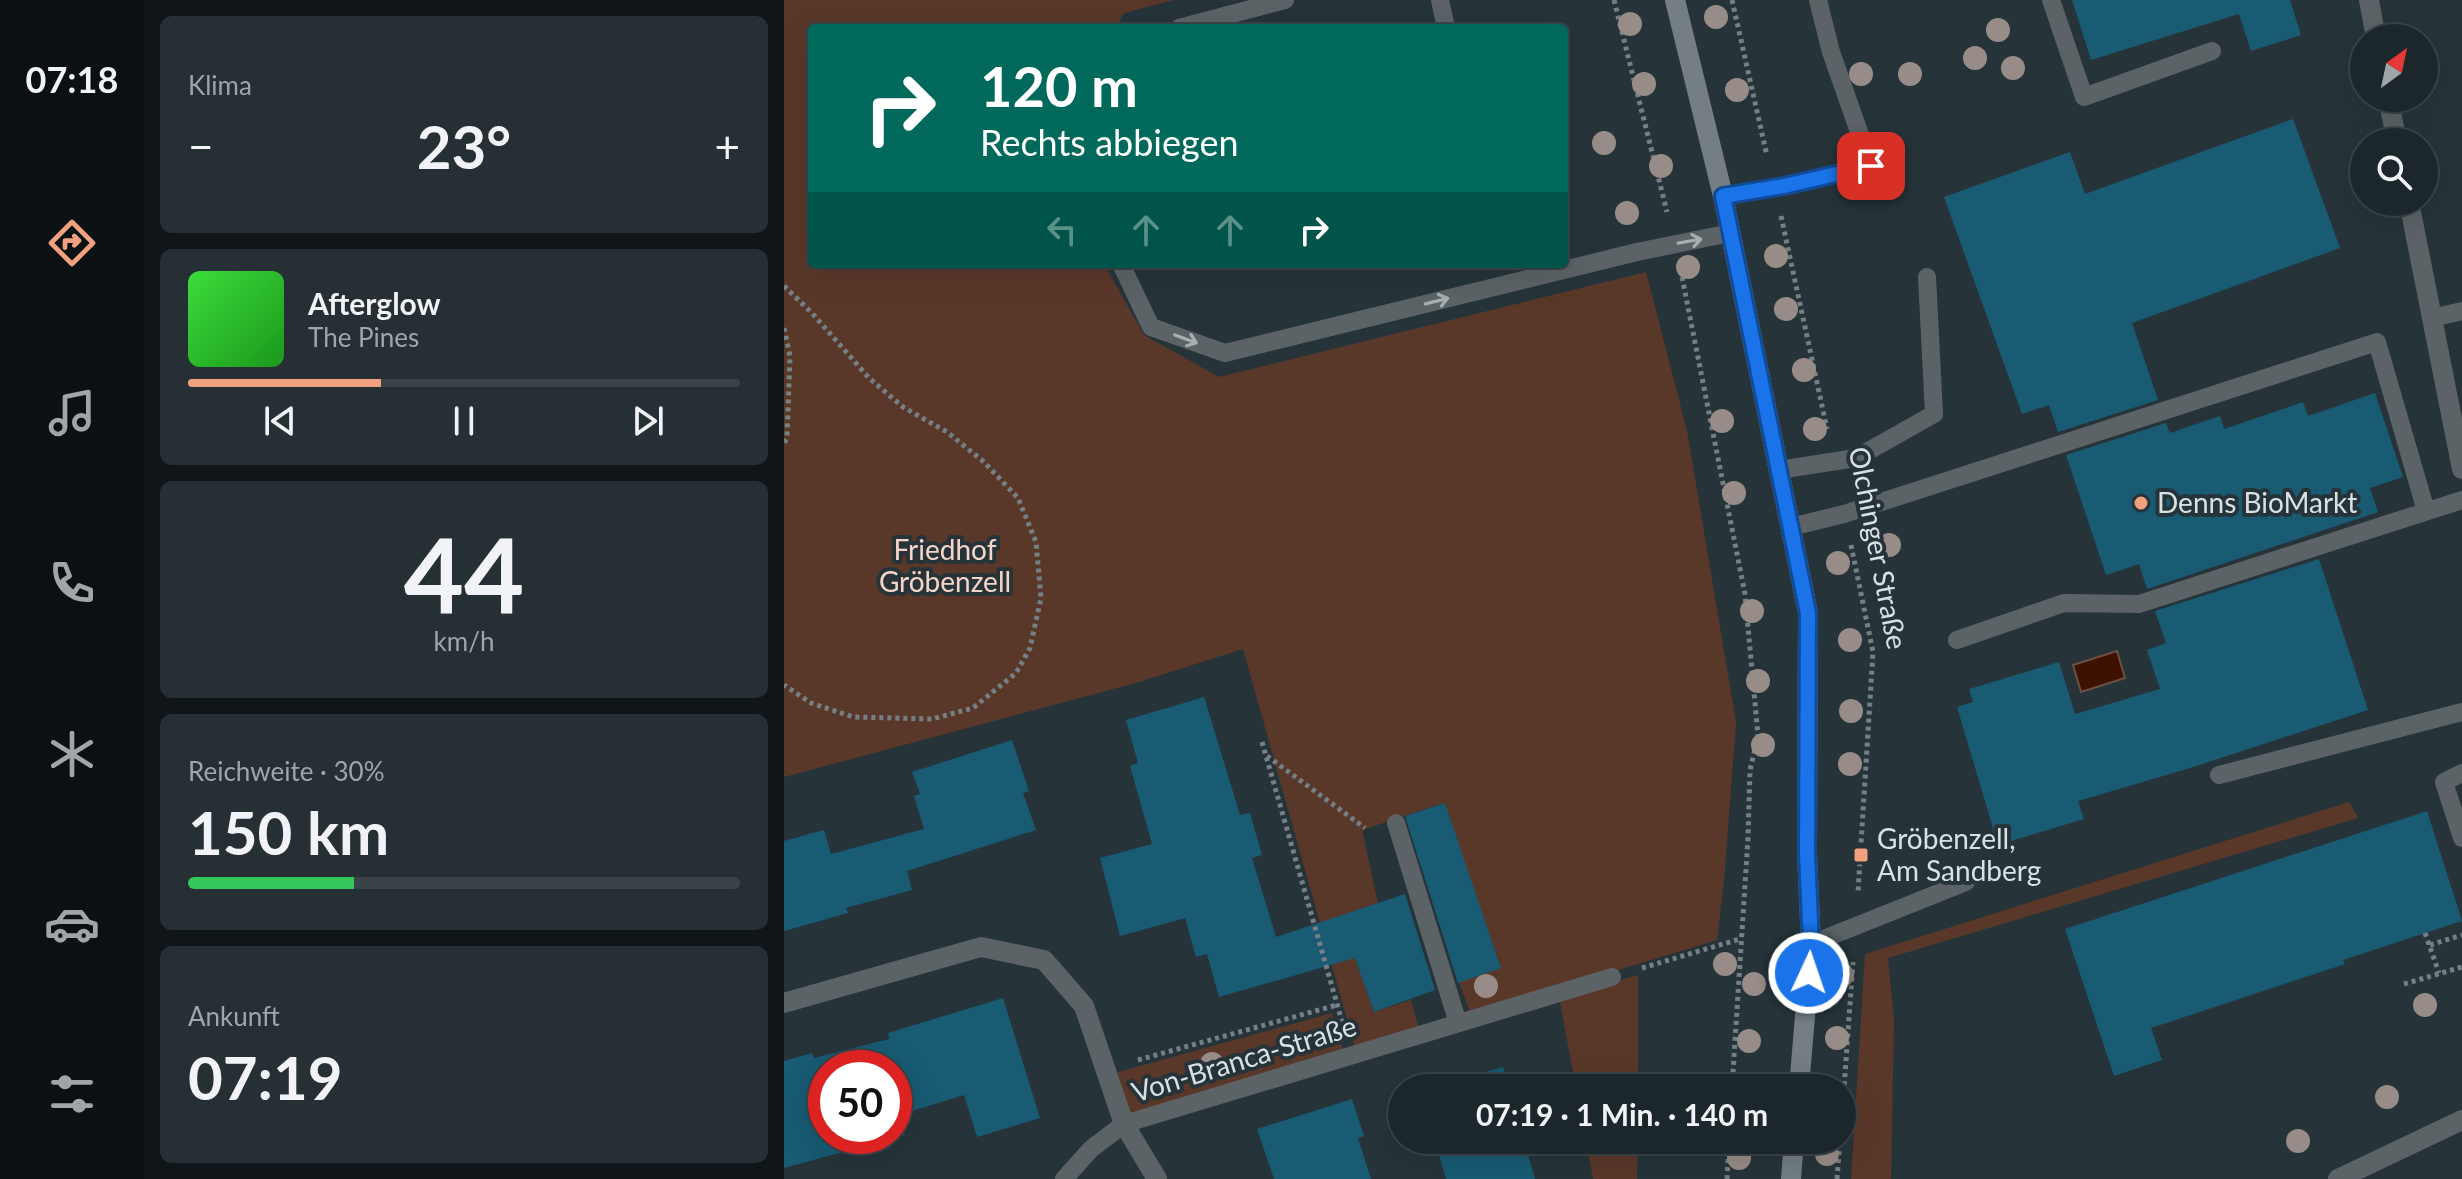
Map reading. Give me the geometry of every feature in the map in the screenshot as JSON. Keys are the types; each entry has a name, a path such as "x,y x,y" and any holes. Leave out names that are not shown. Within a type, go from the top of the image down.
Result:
{"main road":[{"path":"1675,0 1723,196 1808,613 1807,853 1811,944 1800,1074"},
{"path":"1791,1179 1793,1154"}],"street":[{"path":"2369,0 2373,24"},
{"path":"2412,216 2462,469"},
{"path":"784,1003 981,947 1044,960 1084,1006 1124,1124 1157,1179"},
{"path":"2338,1179 2462,1120"}],"lane":[{"path":"1194,24 1285,0"},
{"path":"1440,0 1445,24"},
{"path":"1723,196 1871,166 1831,52 1818,0"},
{"path":"2051,0 2084,97 2212,51"},
{"path":"1123,268 1151,327 1225,353 1675,243 1730,233"},
{"path":"1507,268 1511,283"},
{"path":"1778,470 1856,458 1934,414 1927,277"},
{"path":"2432,318 2462,311"},
{"path":"1791,527 1844,514 2377,342 2426,511"},
{"path":"1957,640 2064,603 2139,604 2462,500"},
{"path":"2219,775 2462,712"},
{"path":"2462,773 2444,782 2462,838"},
{"path":"1396,823 1458,1023"},
{"path":"1811,944 1966,882"},
{"name":"Von-Branca-Straße","path":"1064,1179 1091,1149 1124,1124 1612,977"}],"path":[{"path":"1614,0 1675,243 1745,594 1758,736 1750,770 1733,1074"},
{"name":"Olchinger Straße","path":"1732,0 1834,463"},
{"path":"784,286 869,378 903,407 947,432 984,462 1018,498 1036,542 1041,598 1030,648 1016,673 973,708 932,719 853,717 811,703 784,685"},
{"path":"784,328 787,357 787,437 784,444"},
{"name":"Olchinger Straße","path":"1844,514 1873,652 1845,1074"},
{"path":"1262,742 1352,1057"},
{"path":"1266,755 1407,859"},
{"path":"2425,933 2439,973"},
{"path":"2430,945 2462,935"},
{"path":"1612,977 1740,939"},
{"path":"2404,984 2462,967"},
{"path":"1105,1068 1337,1005"},
{"path":"1727,1179 1728,1154"},
{"path":"1837,1179 1839,1154"}],"green space":[{"name":"Friedhof Gröbenzell","path":"784,0 1174,0 1124,13 1117,24 808,24 808,268 1106,268 1144,335 1219,377 1646,272 1687,431 1736,722 1717,940 1471,1015 1459,982 1501,967 1444,803 1362,830 1378,903 1341,916 1374,1012 1411,1000 1419,1030 1356,1051 1243,649 1139,682 784,777"},
{"path":"2349,802 2358,818 1888,958 1894,1020 1891,1179 1851,1179 1853,1154 1856,1154 1856,1099 1865,954"},
{"path":"1638,975 1638,1074 1573,1074 1559,997"},
{"path":"1332,1013 1344,1054 1127,1114 1115,1073"},
{"path":"1589,1154 1638,1154 1637,1179 1593,1179"}],"shaded area":[{"path":"2117,651 2125,678 2081,692 2073,665"}],"building":[{"path":"2072,0 2290,0 2301,35 2251,51 2239,14 2091,60"},
{"path":"2293,119 2340,248 2132,323 2158,400 2058,432 2049,405 2022,414 1944,197 2070,152 2085,194"},
{"path":"2375,393 2403,477 2370,488 2378,512 2147,589 2139,564 2106,575 2066,455 2166,423 2170,433 2220,416 2224,429 2303,402 2308,416"},
{"path":"2319,559 2368,710 2078,801 2084,819 1998,845 1957,707 1973,702 1969,689 2059,662 2075,714 2160,689 2147,650 2166,643 2155,611"},
{"path":"1204,697 1240,815 1250,813 1262,855 1252,858 1276,937 1405,894 1435,990 1374,1012 1355,958 1219,997 1207,954 1196,957 1185,918 1120,936 1100,858 1152,844 1130,766 1138,763 1126,720"},
{"path":"1012,740 1029,791 1023,793 1036,830 907,871 912,890 846,908 848,913 784,931 784,841 824,830 831,854 924,829 914,796 920,794 912,772"},
{"path":"1445,803 1501,968 1458,983 1405,816"},
{"path":"2427,811 2462,921 2343,960 2345,964 2151,1028 2162,1060 2114,1076 2065,929"},
{"path":"1003,998 1040,1118 977,1137 964,1095 912,1111 912,1050 846,1050 889,1039 888,1033"},
{"path":"808,1054 808,1154 835,1154 784,1168 784,1061"},
{"path":"1503,1067 1505,1074 1478,1074"},
{"path":"1352,1099 1364,1136 1358,1138 1371,1179 1274,1179 1257,1129"},
{"path":"1439,1154 1528,1154 1535,1179 1446,1179"}],"place":[{"name":"Denns BioMarkt","path":"2141,503"},
{"name":"Gröbenzell, Am Sandberg","path":"1861,855"}],"route":[{"path":"1809,973 1808,613 1723,196 1871,166"}]}
